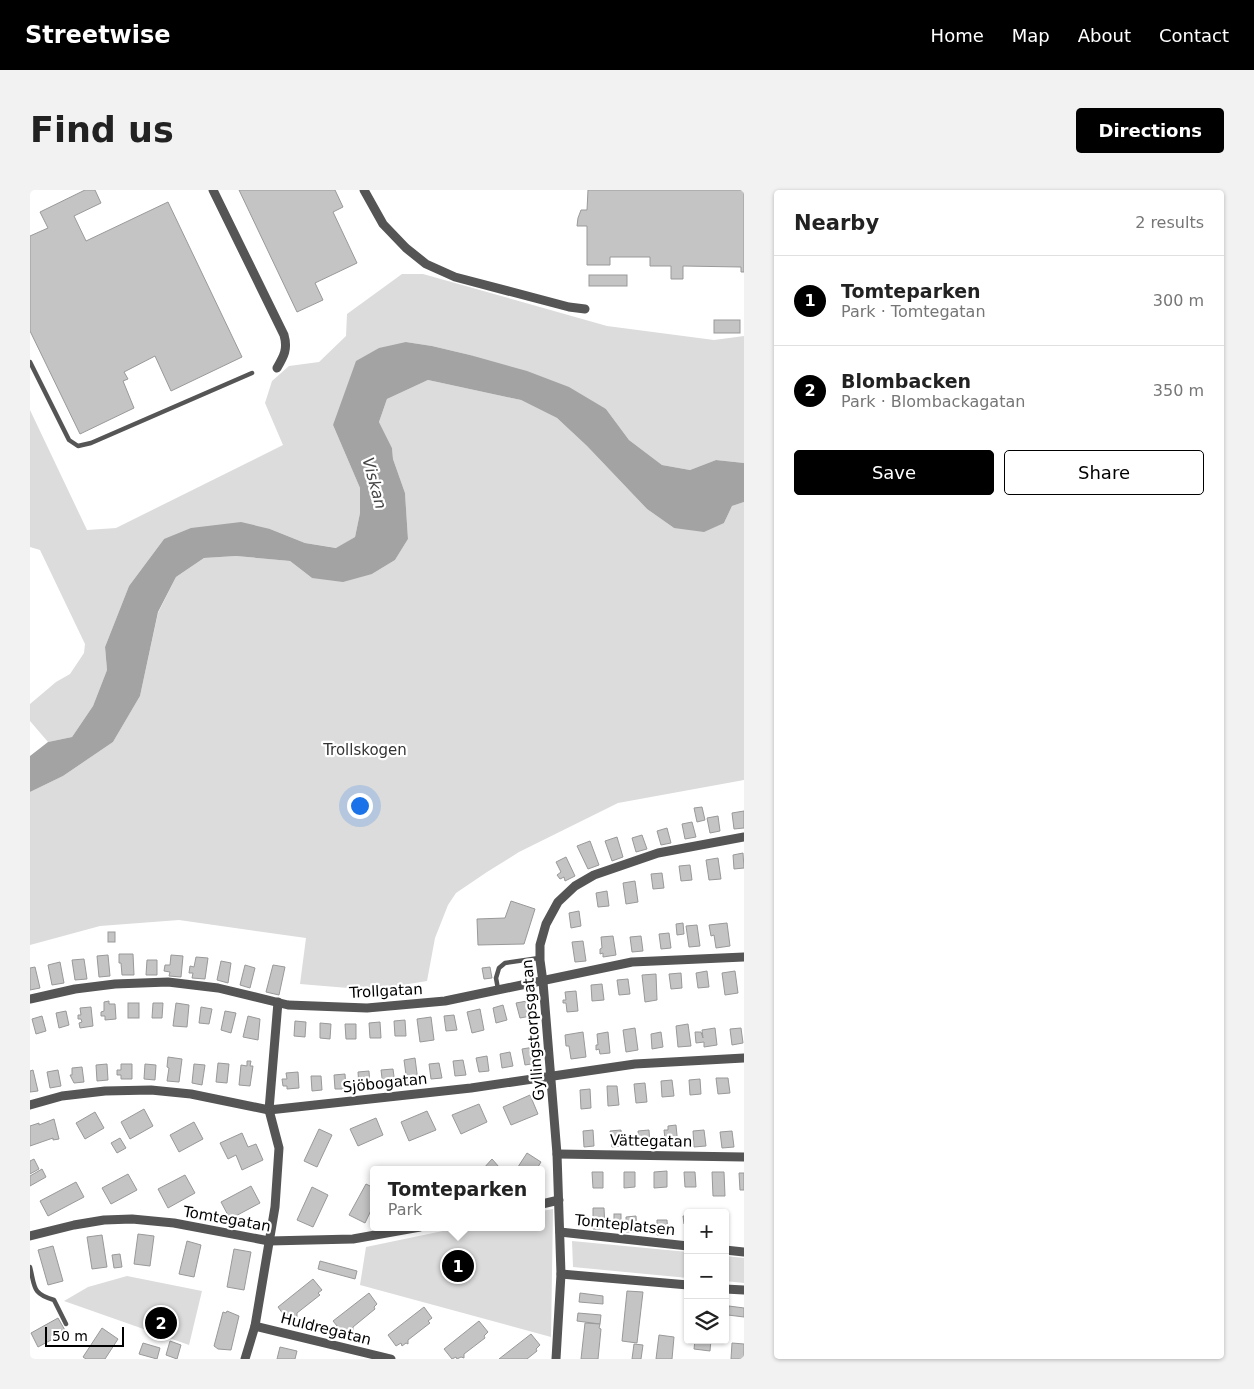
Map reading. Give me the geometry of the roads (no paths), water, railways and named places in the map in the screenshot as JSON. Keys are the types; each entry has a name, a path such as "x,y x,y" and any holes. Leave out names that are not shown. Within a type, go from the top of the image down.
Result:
{"street":[{"path":"214,190 284,335 287,344 285,356 277,368"},
{"path":"365,191 383,224 406,248 426,264 455,277 569,307 585,309"},
{"name":"Gyllingstorpsgatan","path":"556,1359 561,1274 552,1075 540,958 540,945 546,924 558,902 575,886 594,875 658,853 744,836"},
{"name":"Trollgatan","path":"30,998 75,989 115,984 168,982 218,988 288,1005 367,1008 446,1001 632,962 744,957"},
{"path":"244,1359 255,1326 275,1207 279,1148 269,1110 278,1002"},
{"name":"Sjöbogatan","path":"30,1105 62,1096 97,1092 151,1090 191,1094 269,1110 472,1088 635,1064 744,1058"},
{"name":"Vättegatan","path":"557,1154 744,1157"},
{"path":"545,1203 559,1200"},
{"name":"Tomtegatan","path":"30,1236 81,1223 132,1219 174,1223 269,1241 353,1239 398,1231"},
{"name":"Tomteplatsen","path":"560,1232 684,1246"},
{"path":"729,1250 744,1252"},
{"path":"561,1274 684,1285"},
{"path":"729,1289 744,1290"},
{"name":"Huldregatan","path":"255,1326 391,1359"}],"lane":[{"path":"30,362 70,440 78,446 91,443 252,373"},
{"path":"498,990 496,978 499,968 505,963 540,958"},
{"path":"30,1267 37,1292 42,1297 54,1300 66,1324"}],"water":[{"name":"Viskan","path":"406,342 470,355 527,371 569,387 606,409 629,440 662,465 690,470 716,460 744,463 744,502 732,506 724,523 704,532 674,528 647,509 587,446 557,418 521,400 428,380 387,399 379,422 392,448 393,459 405,493 408,539 395,560 372,574 343,582 312,578 290,561 236,556 204,558 176,577 158,612 140,696 113,742 63,776 30,792 30,756 48,742 72,737 93,706 107,670 105,647 129,586 164,539 191,528 241,522 270,529 305,543 336,548 355,537 360,513 360,488 333,425 356,361 379,348"}],"place":[{"name":"Tomteparken","path":"458,1266"},
{"name":"Blombacken","path":"161,1323"}],"park label":[{"name":"Trollskogen","path":"365,750"}]}
